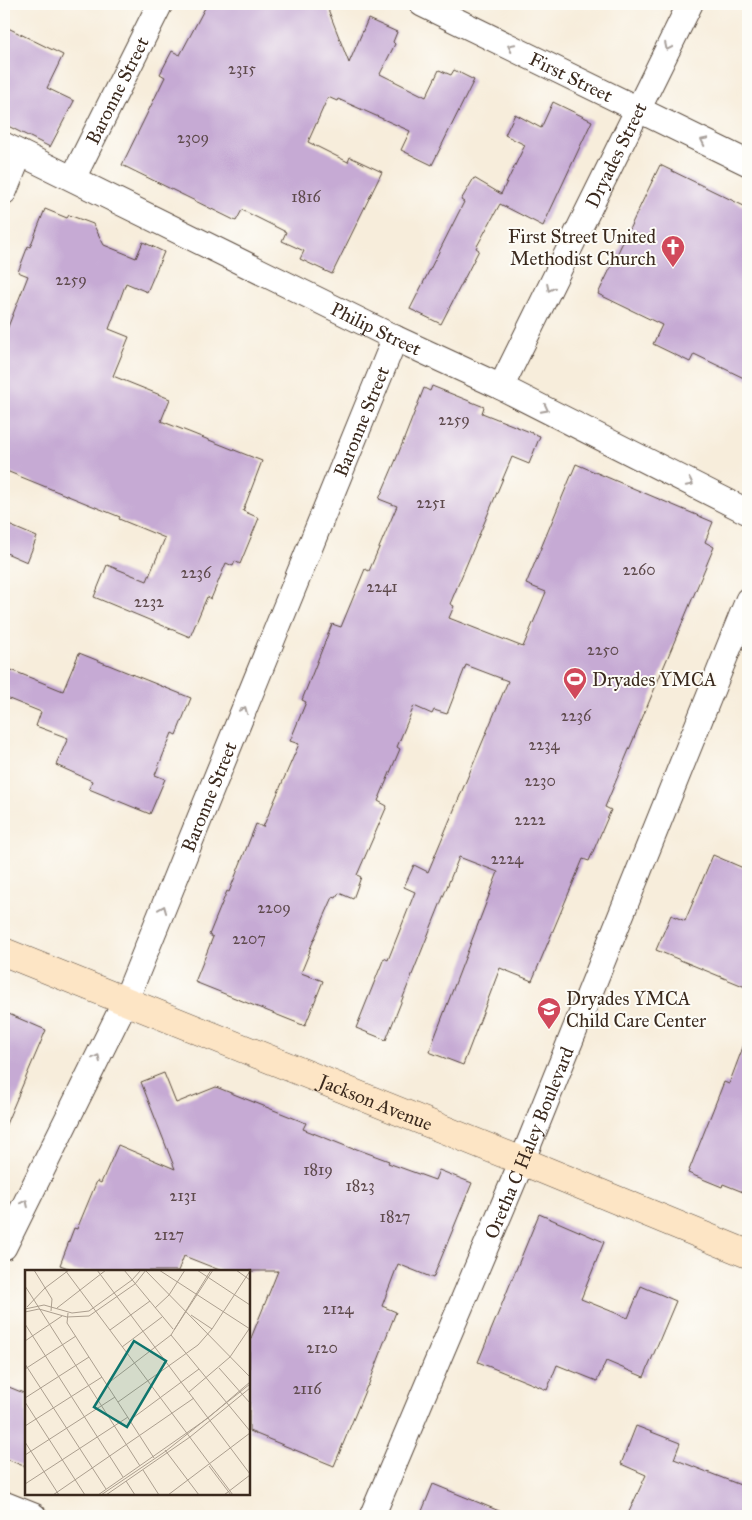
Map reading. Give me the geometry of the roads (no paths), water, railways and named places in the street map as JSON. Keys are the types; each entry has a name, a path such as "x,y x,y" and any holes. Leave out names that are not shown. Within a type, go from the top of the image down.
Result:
{"street":[{"name":"Baronne Street","path":"73,178 160,4"},
{"name":"First Street","path":"422,4 748,163"},
{"name":"Dryades Street","path":"501,387 690,4"},
{"name":"Philip Street","path":"12,149 395,338 501,387 748,512"},
{"path":"4,192 12,149"},
{"name":"Baronne Street","path":"4,1247 125,1002 395,338"},
{"name":"Oretha C Haley Boulevard","path":"372,1516 522,1161 748,600"},
{"name":"Jackson Avenue","path":"4,952 748,1254"},
{"path":"4,1504 34,1516"}],"place":[{"name":"First Street United Methodist Church","path":"673,268"},
{"name":"Dryades YMCA","path":"575,700"},
{"name":"Dryades YMCA Child Care Center","path":"549,1030"}]}
